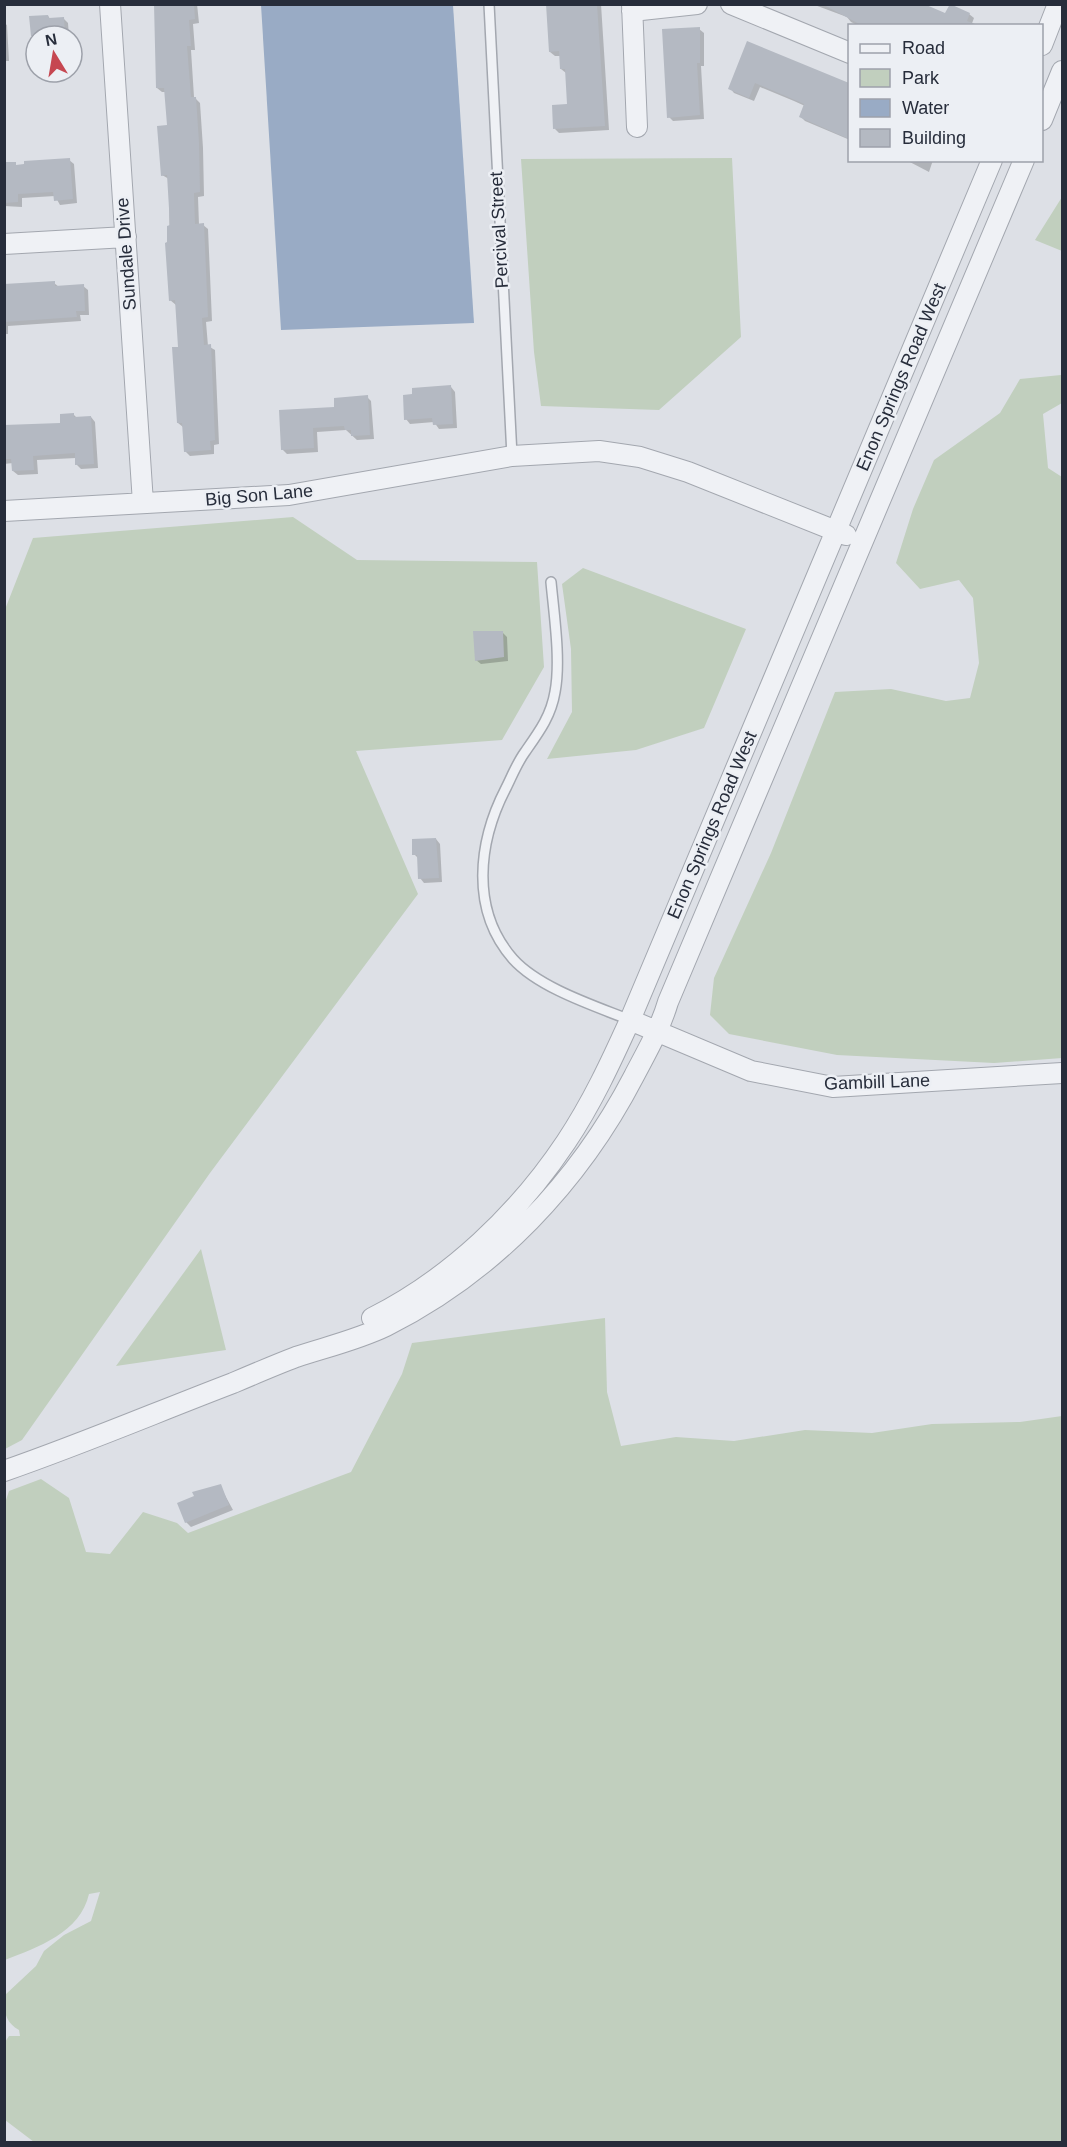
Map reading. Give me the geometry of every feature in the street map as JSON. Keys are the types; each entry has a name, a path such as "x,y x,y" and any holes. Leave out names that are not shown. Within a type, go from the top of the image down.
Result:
{"street":[{"name":"Sundale Drive","path":"110,4 143,503"},
{"path":"637,127 632,8 697,4"},
{"path":"731,4 848,53"},
{"path":"1043,40 1059,4"},
{"path":"1043,115 1062,71"},
{"name":"Enon Springs Road West","path":"277,1365 408,1298 448,1269 503,1219 566,1142 601,1081 630,1020 991,162"},
{"path":"4,1471 277,1365 362,1337 402,1317 432,1300 493,1255 538,1213 588,1153 617,1109 658,1033 668,1002 1023,162"},
{"path":"4,244 126,237"},
{"name":"Big Son Lane","path":"4,511 289,495 512,456 599,452 639,457 688,472 862,542"},
{"name":"Gambill Lane","path":"630,1020 751,1071 833,1087 1062,1073"}],"lane":[{"name":"Percival Street","path":"489,4 512,456"},
{"path":"552,582 556,691 544,729 524,753 488,829 482,856 487,911 499,937 514,960 554,988 630,1020"}],"green space":[{"path":"732,158 741,337 659,410 541,406 534,352 521,159"},
{"path":"1062,197 1062,251 1035,240"},
{"path":"1061,375 1062,403 1043,414 1048,468 1062,477 1062,1058 994,1063 837,1055 729,1034 710,1015 714,978 771,853 835,692 891,689 946,701 970,698 979,663 973,598 959,580 920,589 896,563 913,509 934,460 1000,413 1020,379"},
{"path":"293,517 357,560 537,562 544,667 502,740 356,751 418,894 210,1173 22,1440 5,1449 4,612 33,538"},
{"path":"583,568 746,629 704,728 636,750 547,759 572,712 571,649 562,584"},
{"path":"201,1249 226,1350 116,1366"},
{"path":"605,1318 607,1392 621,1446 676,1437 734,1441 805,1430 872,1433 932,1424 1020,1422 1062,1416 1062,2142 34,2142 5,2120 5,2042 9,2036 20,2036 19,2030 10,2023 6,2015 5,1995 36,1966 44,1951 64,1935 91,1921 100,1892 89,1894 77,1919 56,1937 5,1960 4,1506 9,1491 41,1479 69,1498 86,1552 110,1554 143,1512 177,1523 188,1533 351,1472 402,1374 412,1343"}],"water":[{"path":"261,5 453,5 474,323 281,330"}],"building":[{"path":"154,4 194,4 195,19 189,20 191,46 187,46 191,97 196,97 199,143 200,192 194,193 195,224 204,223 208,317 202,318 204,345 211,344 215,440 210,441 211,450 184,452 182,423 177,423 172,347 178,347 175,300 169,301 165,243 167,242 167,226 170,225 167,175 161,176 157,126 167,125 164,88 156,88"},
{"path":"546,4 597,4 605,126 553,129 552,105 567,104 565,69 560,69 559,51 549,52"},
{"path":"822,4 924,4 945,13 950,4 970,13 967,21 975,24 859,24"},
{"path":"29,16 64,17 64,24 30,24"},
{"path":"700,27 700,63 697,63 700,115 667,118 662,29"},
{"path":"747,41 848,83 848,139 799,117 804,104 755,83 749,98 728,89"},
{"path":"70,158 73,199 54,201 53,192 18,194 18,202 4,203 4,162 16,162 16,165 24,164 24,161"},
{"path":"55,281 55,286 84,284 85,311 76,311 77,317 4,322 4,284"},
{"path":"451,385 453,424 433,425 432,418 404,420 403,395 412,394 412,388"},
{"path":"368,395 370,435 351,436 351,430 345,430 344,426 313,428 314,448 281,450 279,410 334,407 334,398"},
{"path":"74,413 74,417 91,416 94,464 75,465 75,453 33,456 34,470 12,471 11,459 4,459 4,425 60,423 60,414"},
{"path":"473,631 503,631 504,657 475,661"},
{"path":"436,838 439,878 418,879 417,855 412,855 412,839"},
{"path":"221,1484 229,1505 185,1523 177,1503 194,1496 192,1492"}]}
